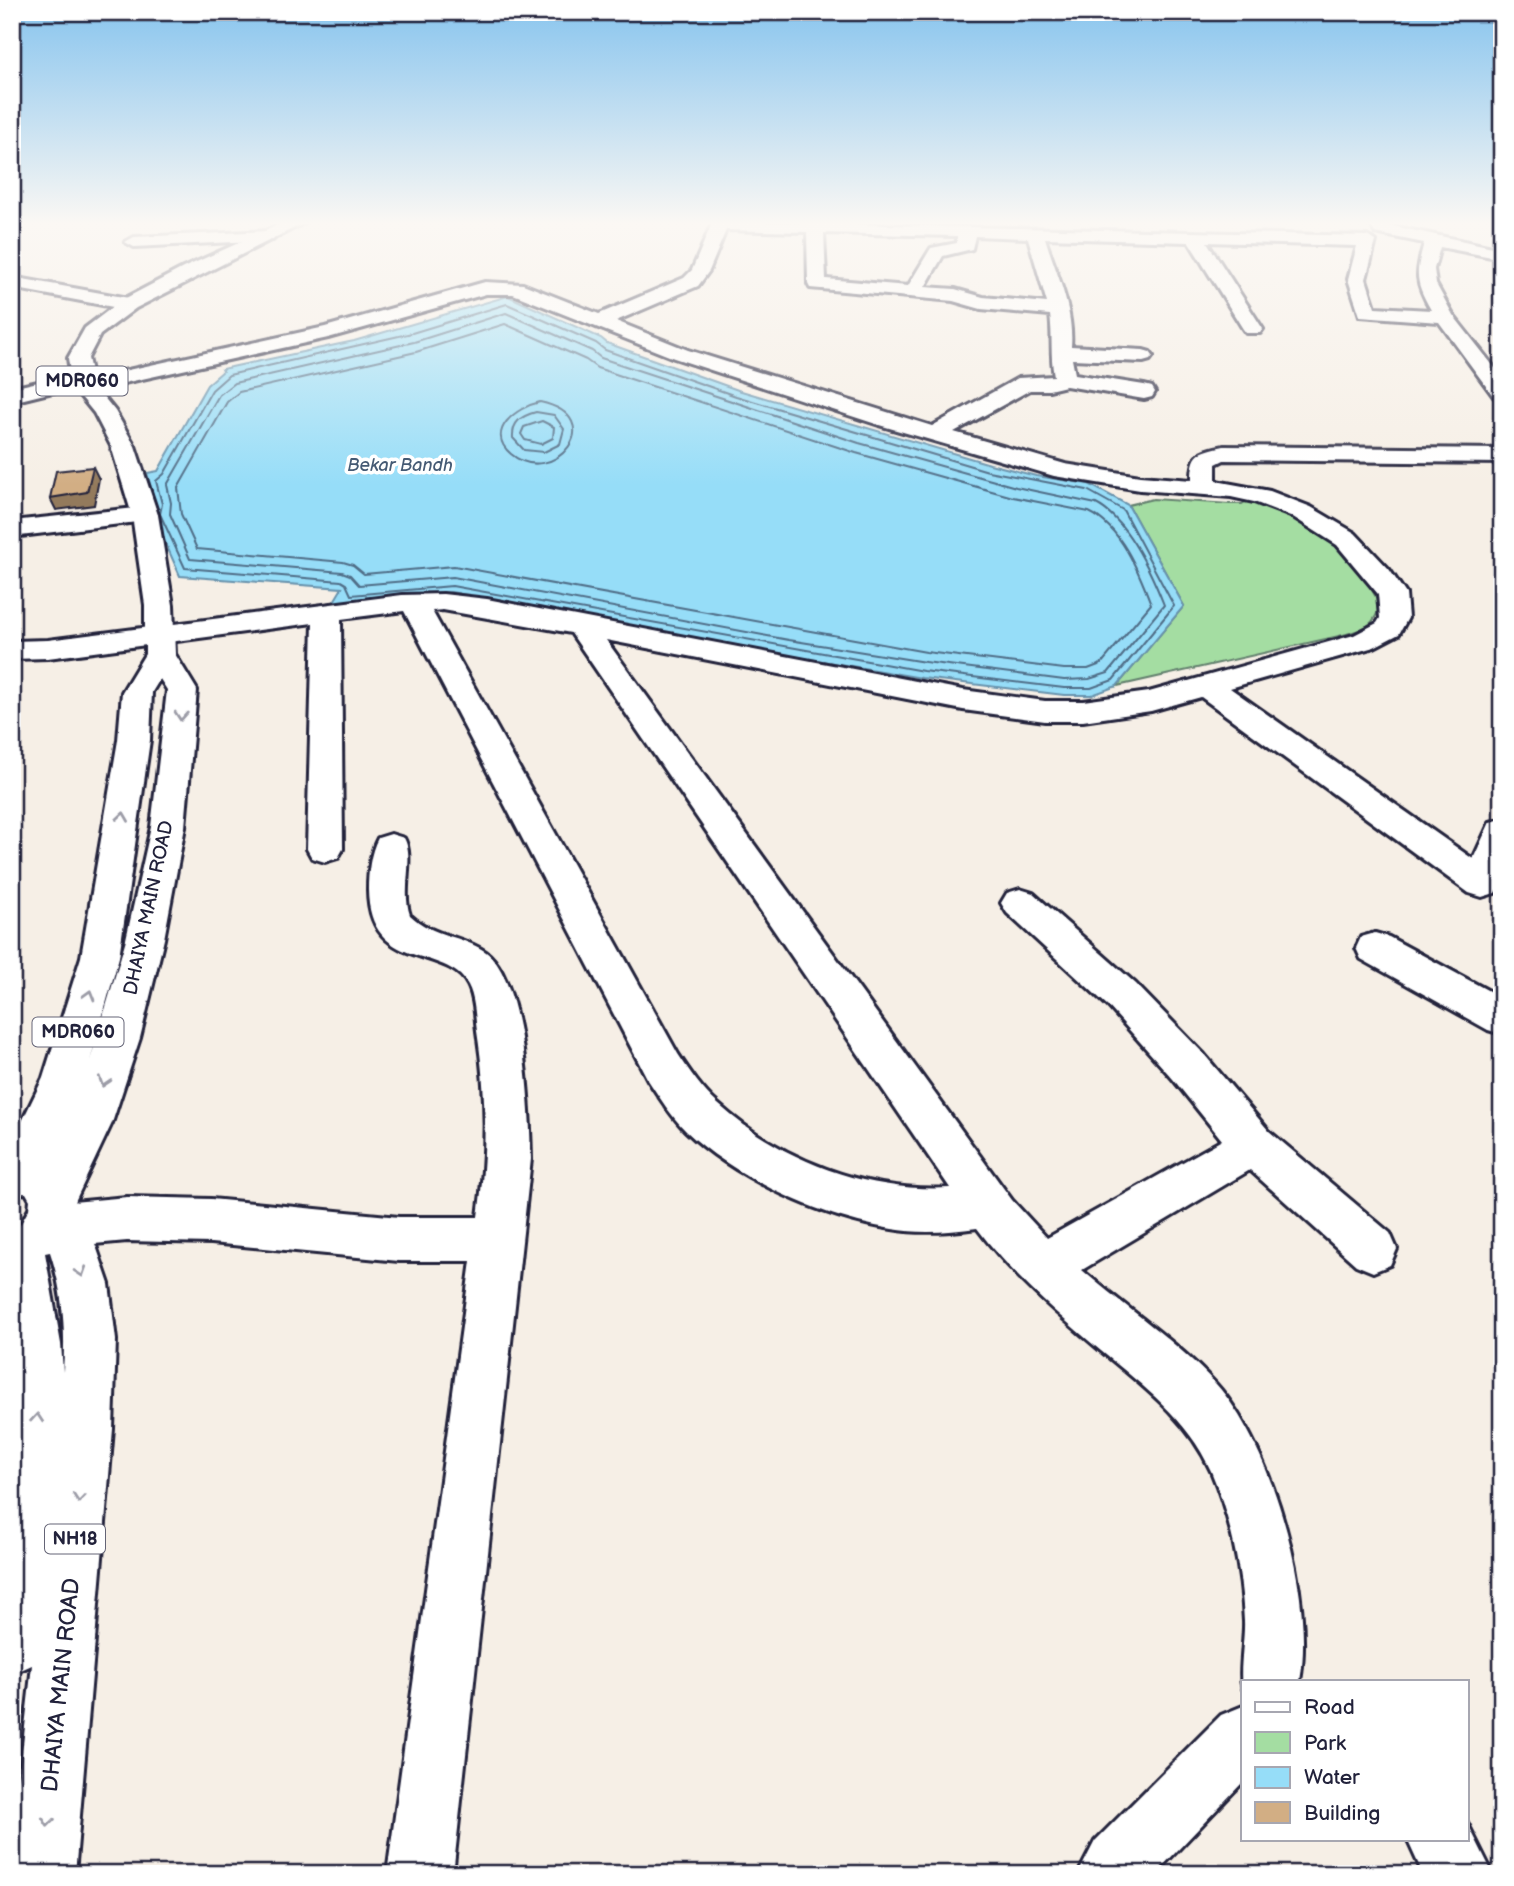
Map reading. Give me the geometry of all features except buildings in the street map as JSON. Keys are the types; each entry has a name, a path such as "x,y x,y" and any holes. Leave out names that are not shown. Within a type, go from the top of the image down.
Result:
{"main road":[{"name":"MDR060","path":"122,309 105,321 83,344 78,358 82,382 104,411 123,446 145,515 157,582 161,644"},
{"path":"12,395 319,334 409,309"},
{"path":"12,650 161,644 327,613 413,602 443,602 963,700 1045,711 1114,708 1206,686 1379,635 1389,628 1394,618 1392,594 1361,553 1333,530 1302,512 1261,496 1204,487 1131,482 1063,471 681,355 567,309"},
{"path":"598,322 628,309"},
{"path":"1047,309 1058,310 1062,331 1060,352 1065,379"},
{"path":"1240,309 1253,329"},
{"path":"1366,309 1367,312 1445,317"},
{"path":"1441,309 1502,392"},
{"path":"1060,352 1143,356"},
{"path":"934,434 1026,383 1049,384 1065,379 1144,392"},
{"path":"1204,487 1204,462 1211,456 1224,453 1502,456"},
{"path":"12,529 145,515"},
{"path":"413,602 663,1067 685,1099 710,1124 742,1147 782,1170 830,1190 881,1206 918,1210 963,1209 987,1205"},
{"path":"325,849 327,613"},
{"path":"581,626 987,1205 1020,1247 1178,1382 1207,1415 1228,1450 1255,1522 1272,1593 1274,1664 1270,1680"},
{"name":"DHAIYA MAIN ROAD","path":"42,1874 86,1429 91,1340 85,1284 72,1246 33,1212 64,1078 100,957 134,740 137,692 161,644"},
{"path":"1206,686 1482,884 1502,831"},
{"path":"391,847 384,886 389,912 398,930 427,946 455,954 478,967 490,988 506,1077 509,1116 508,1159 420,1874"},
{"path":"1020,903 1122,995 1188,1066 1253,1145 1373,1249"},
{"path":"1375,948 1502,1018"},
{"path":"1042,1267 1253,1145"},
{"path":"33,1212 127,1219 211,1221 399,1239 498,1239"},
{"name":"NH18","path":"12,1644 39,1394 33,1212"},
{"path":"1111,1874 1241,1739"},
{"path":"1441,1840 1460,1874"}],"green space":[{"path":"1251,498 1275,506 1348,549 1380,604 1374,619 1366,627 1339,636 1117,686 1184,606 1128,505 1153,499 1242,504"}],"water":[{"name":"Bekar Bandh","path":"463,309 537,309 607,343 738,390 990,464 1036,476 1089,484 1128,505 1184,606 1117,686 1092,695 1064,695 922,678 451,592 333,603 342,588 180,576 150,508 156,506 147,473 158,471 207,385 222,369 354,341"}]}
